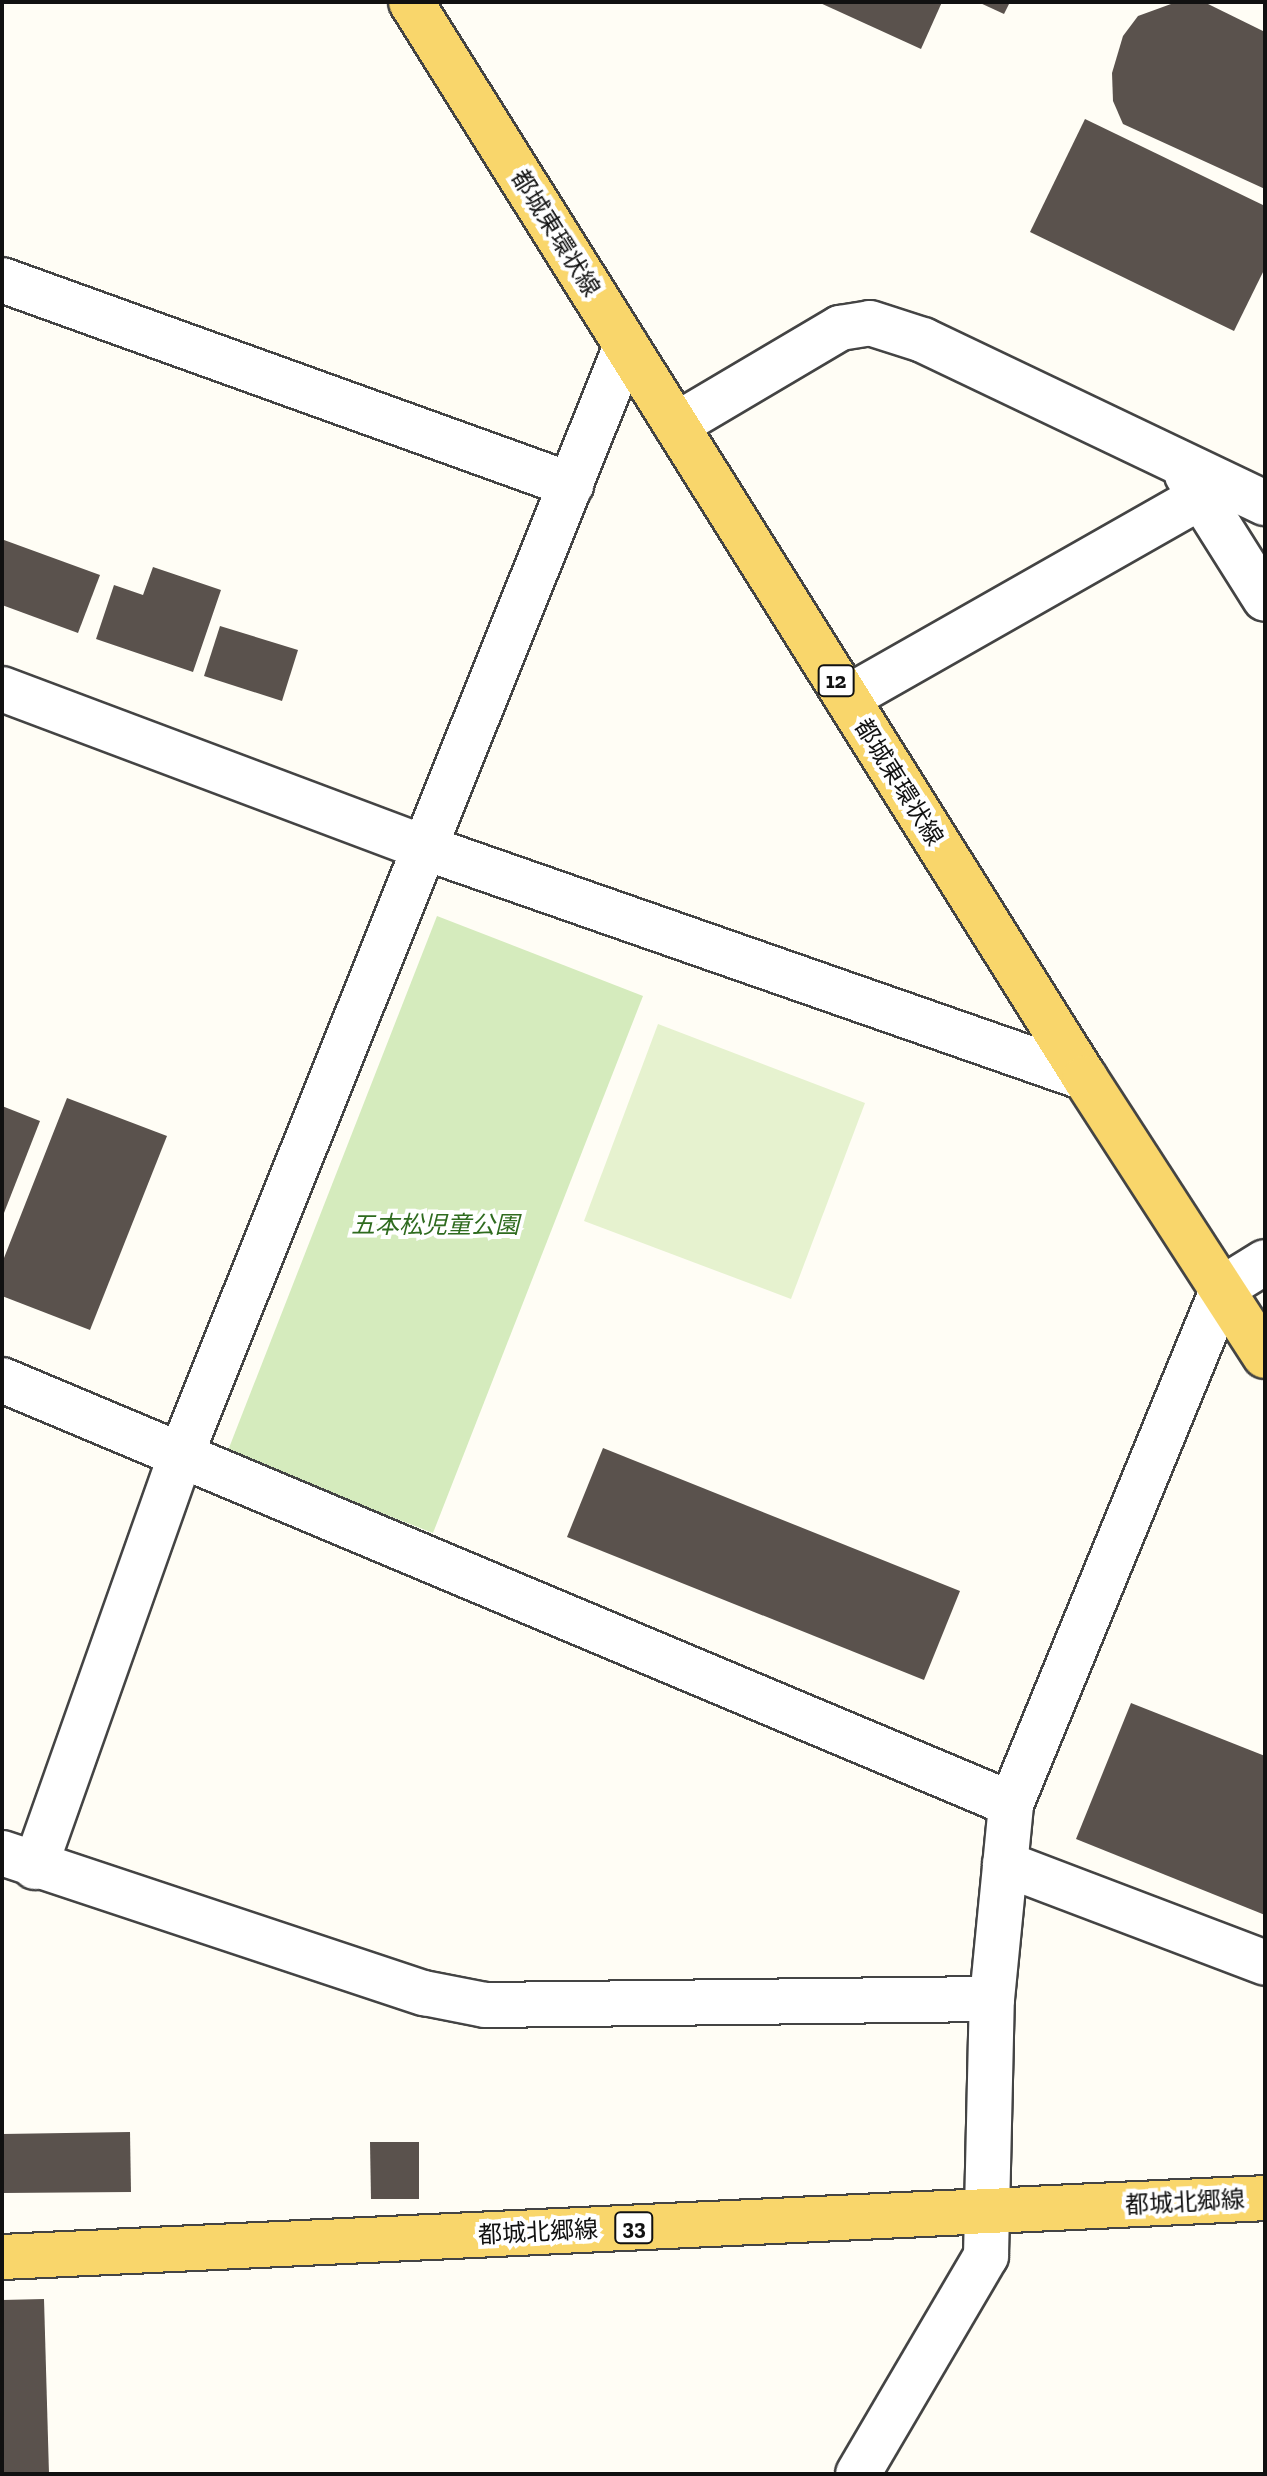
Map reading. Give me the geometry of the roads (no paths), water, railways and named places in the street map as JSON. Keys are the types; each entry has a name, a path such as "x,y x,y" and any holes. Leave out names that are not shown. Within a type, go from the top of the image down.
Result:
{"main road":[{"name":"都城東環状線","path":"411,2 1085,1078 1265,1356"},
{"name":"都城北郷線","path":"2,2257 1265,2198"}],"street":[{"path":"2,280 571,485"},
{"path":"676,425 840,328 870,323 923,340 1190,480 1265,503"},
{"path":"626,346 18,1860 424,1993 485,2005 992,1999"},
{"path":"1190,480 1265,599"},
{"path":"847,698 1190,480"},
{"path":"2,689 426,848 1085,1078"},
{"path":"858,2474 986,2256 992,1999 1011,1804 1223,1288 1265,1262"},
{"path":"2,1380 182,1452 1011,1804"},
{"path":"1005,1864 1265,1963"}],"park label":[{"name":"五本松児童公園","path":"435,1225"}]}
